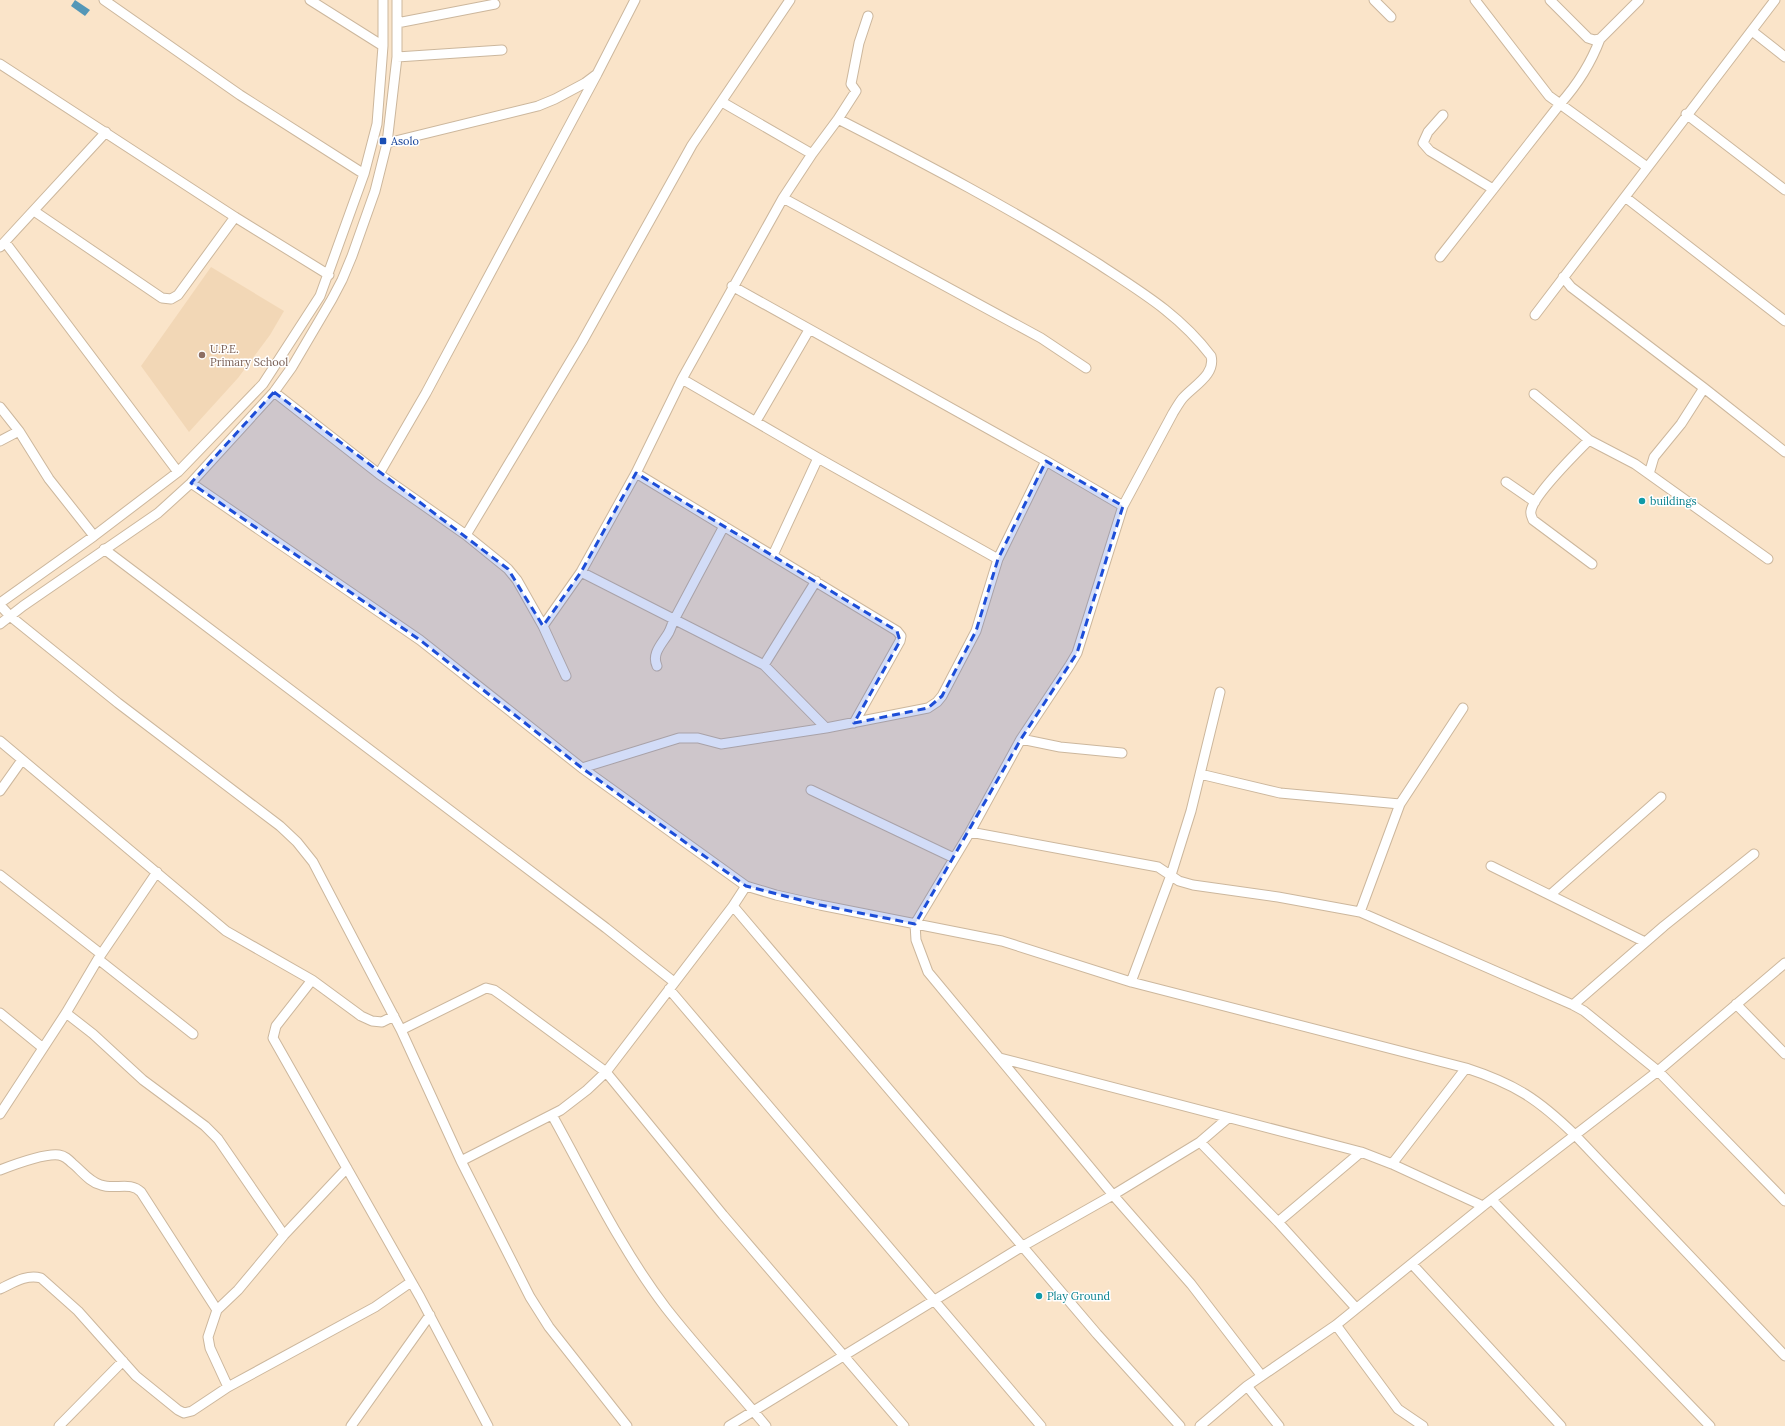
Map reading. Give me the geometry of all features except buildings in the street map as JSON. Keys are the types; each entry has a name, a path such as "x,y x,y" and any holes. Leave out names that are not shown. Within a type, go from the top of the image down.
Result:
{"street":[{"path":"104,0 240,95 364,174"},
{"path":"310,0 383,46"},
{"path":"383,0 383,46 377,124 364,174 329,275 320,296 263,384 178,472 94,536 0,604 10,616 118,703 280,826 297,842 313,862 402,1030 461,1161 530,1297 549,1327 627,1426"},
{"path":"0,624 104,549 158,513 191,483 274,392 292,367 342,280 375,191 387,144 397,56 397,0"},
{"path":"379,474 426,394 635,0"},
{"path":"466,535 582,342 692,145 790,0"},
{"path":"1374,0 1391,18"},
{"path":"1475,0 1549,96 1647,167"},
{"path":"1550,0 1588,38 1594,40 1600,39"},
{"path":"1440,257 1560,104 1574,89 1600,39 1639,0"},
{"path":"1535,315 1686,114 1775,0"},
{"path":"397,22 495,4"},
{"path":"543,626 581,572 636,473 682,378 732,286 783,198 856,91 851,84 859,43 868,16"},
{"path":"1752,31 1785,57"},
{"path":"397,56 502,50"},
{"path":"1,67 106,132 235,217 329,275"},
{"path":"387,144 538,106 585,83 597,74"},
{"path":"722,102 812,154"},
{"path":"1686,114 1785,190"},
{"path":"1443,115 1428,132 1423,143 1430,151 1493,189"},
{"path":"838,119 904,153 1054,236 1160,304 1178,320 1211,356 1213,363 1210,370 1182,399 1173,413 1123,506 1076,653 1070,665 1021,740 970,832 914,924 916,940 928,972 1113,1195 1191,1284 1261,1376"},
{"path":"106,132 2,244 178,472"},
{"path":"1625,197 1785,321"},
{"path":"783,198 1041,338 1086,368"},
{"path":"34,211 162,298 171,299 178,295 235,217"},
{"path":"1563,277 1571,287 1704,388 1785,452"},
{"path":"732,286 1046,461 1123,506"},
{"path":"756,421 809,330"},
{"path":"682,378 818,458 998,559"},
{"path":"1649,474 1654,457 1681,424 1704,388"},
{"path":"274,392 379,474 466,535 508,569 517,580 543,626 566,676"},
{"path":"1534,394 1589,440 1635,464 1768,559"},
{"path":"0,407 19,431 49,478 94,536"},
{"path":"0,441 19,431"},
{"path":"1589,440 1565,464 1534,502 1531,511 1533,520 1592,564"},
{"path":"1635,464 1654,457"},
{"path":"773,555 818,458"},
{"path":"582,768 679,738 698,738 721,744 826,728 928,708 937,702 976,631 998,559 1046,461"},
{"path":"636,473 897,630 901,636 900,641 854,723"},
{"path":"1506,482 1534,502"},
{"path":"191,483 420,640 582,768 746,886 776,895 820,905 1002,941 1131,982 1466,1068 1494,1077 1517,1088 1550,1110 1785,1356"},
{"path":"657,666 655,656 657,649 669,631 724,526"},
{"path":"104,549 606,928 671,986 1041,1426"},
{"path":"581,572 764,665 826,728"},
{"path":"764,665 816,581"},
{"path":"1131,982 1171,875 1191,811 1220,692"},
{"path":"1360,912 1400,804 1463,708"},
{"path":"1021,740 1066,748 1122,753"},
{"path":"0,741 226,931 312,980 361,1016 372,1021 382,1022 394,1016"},
{"path":"0,791 22,760"},
{"path":"1200,774 1280,793 1400,804"},
{"path":"811,790 954,858"},
{"path":"1550,895 1661,797"},
{"path":"970,832 1158,867 1179,881 1193,886 1278,897 1360,912 1573,1005 1584,1012 1658,1071 1785,1201"},
{"path":"1573,1005 1645,942 1754,854"},
{"path":"1491,866 1645,942"},
{"path":"0,1114 66,1013 99,956 157,872"},
{"path":"0,875 193,1034"},
{"path":"461,1161 552,1115 587,1090 606,1072 733,906 746,886"},
{"path":"733,906 1097,1334 1180,1426"},
{"path":"1200,1426 1246,1386 1336,1325 1483,1206 1658,1071 1785,963"},
{"path":"312,980 276,1026 273,1038 430,1315 485,1425"},
{"path":"402,1030 486,988 494,990 606,1072 723,1215 904,1426"},
{"path":"1736,1004 1785,1054"},
{"path":"0,1013 43,1048"},
{"path":"66,1013 93,1034 143,1080 205,1126 218,1139 284,1236"},
{"path":"1000,1058 1361,1152 1392,1164 1483,1206"},
{"path":"1392,1164 1466,1068"},
{"path":"552,1115 629,1254 646,1279 666,1308 766,1426"},
{"path":"729,1426 1022,1246 1113,1195 1200,1142 1228,1118"},
{"path":"1200,1142 1278,1222 1356,1308"},
{"path":"1278,1222 1361,1152"},
{"path":"0,1170 29,1161 57,1155 65,1156 87,1177 99,1185 111,1188 129,1185 136,1187 141,1192 217,1310"},
{"path":"228,1387 210,1348 208,1337 217,1310 238,1290 284,1236 347,1168"},
{"path":"1492,1200 1710,1426"},
{"path":"1412,1264 1561,1426"},
{"path":"0,1289 26,1277 34,1276 41,1278 78,1311 136,1376 157,1394 184,1413 192,1411 228,1387 375,1307 411,1282"},
{"path":"351,1426 430,1315"},
{"path":"1336,1325 1398,1409 1423,1426"},
{"path":"59,1426 123,1361"},
{"path":"1246,1386 1279,1426"}],"highlighted area":[{"path":"274,392 508,569 543,626 581,572 636,473 897,631 900,641 854,723 928,708 942,696 976,631 998,559 1046,461 1123,506 1077,653 1021,739 915,924 820,905 746,886 582,768 420,640 191,483"}],"shaded area":[{"name":"U.P.E. Primary School","path":"211,267 284,311 270,335 238,378 189,432 141,366"}],"water":[{"path":"75,0 90,10 85,16 71,6"}],"place":[{"name":"Asolo","path":"383,141"},
{"name":"U.P.E. Primary School","path":"202,355"},
{"name":"buildings","path":"1642,501"},
{"name":"Play Ground","path":"1039,1296"}]}
